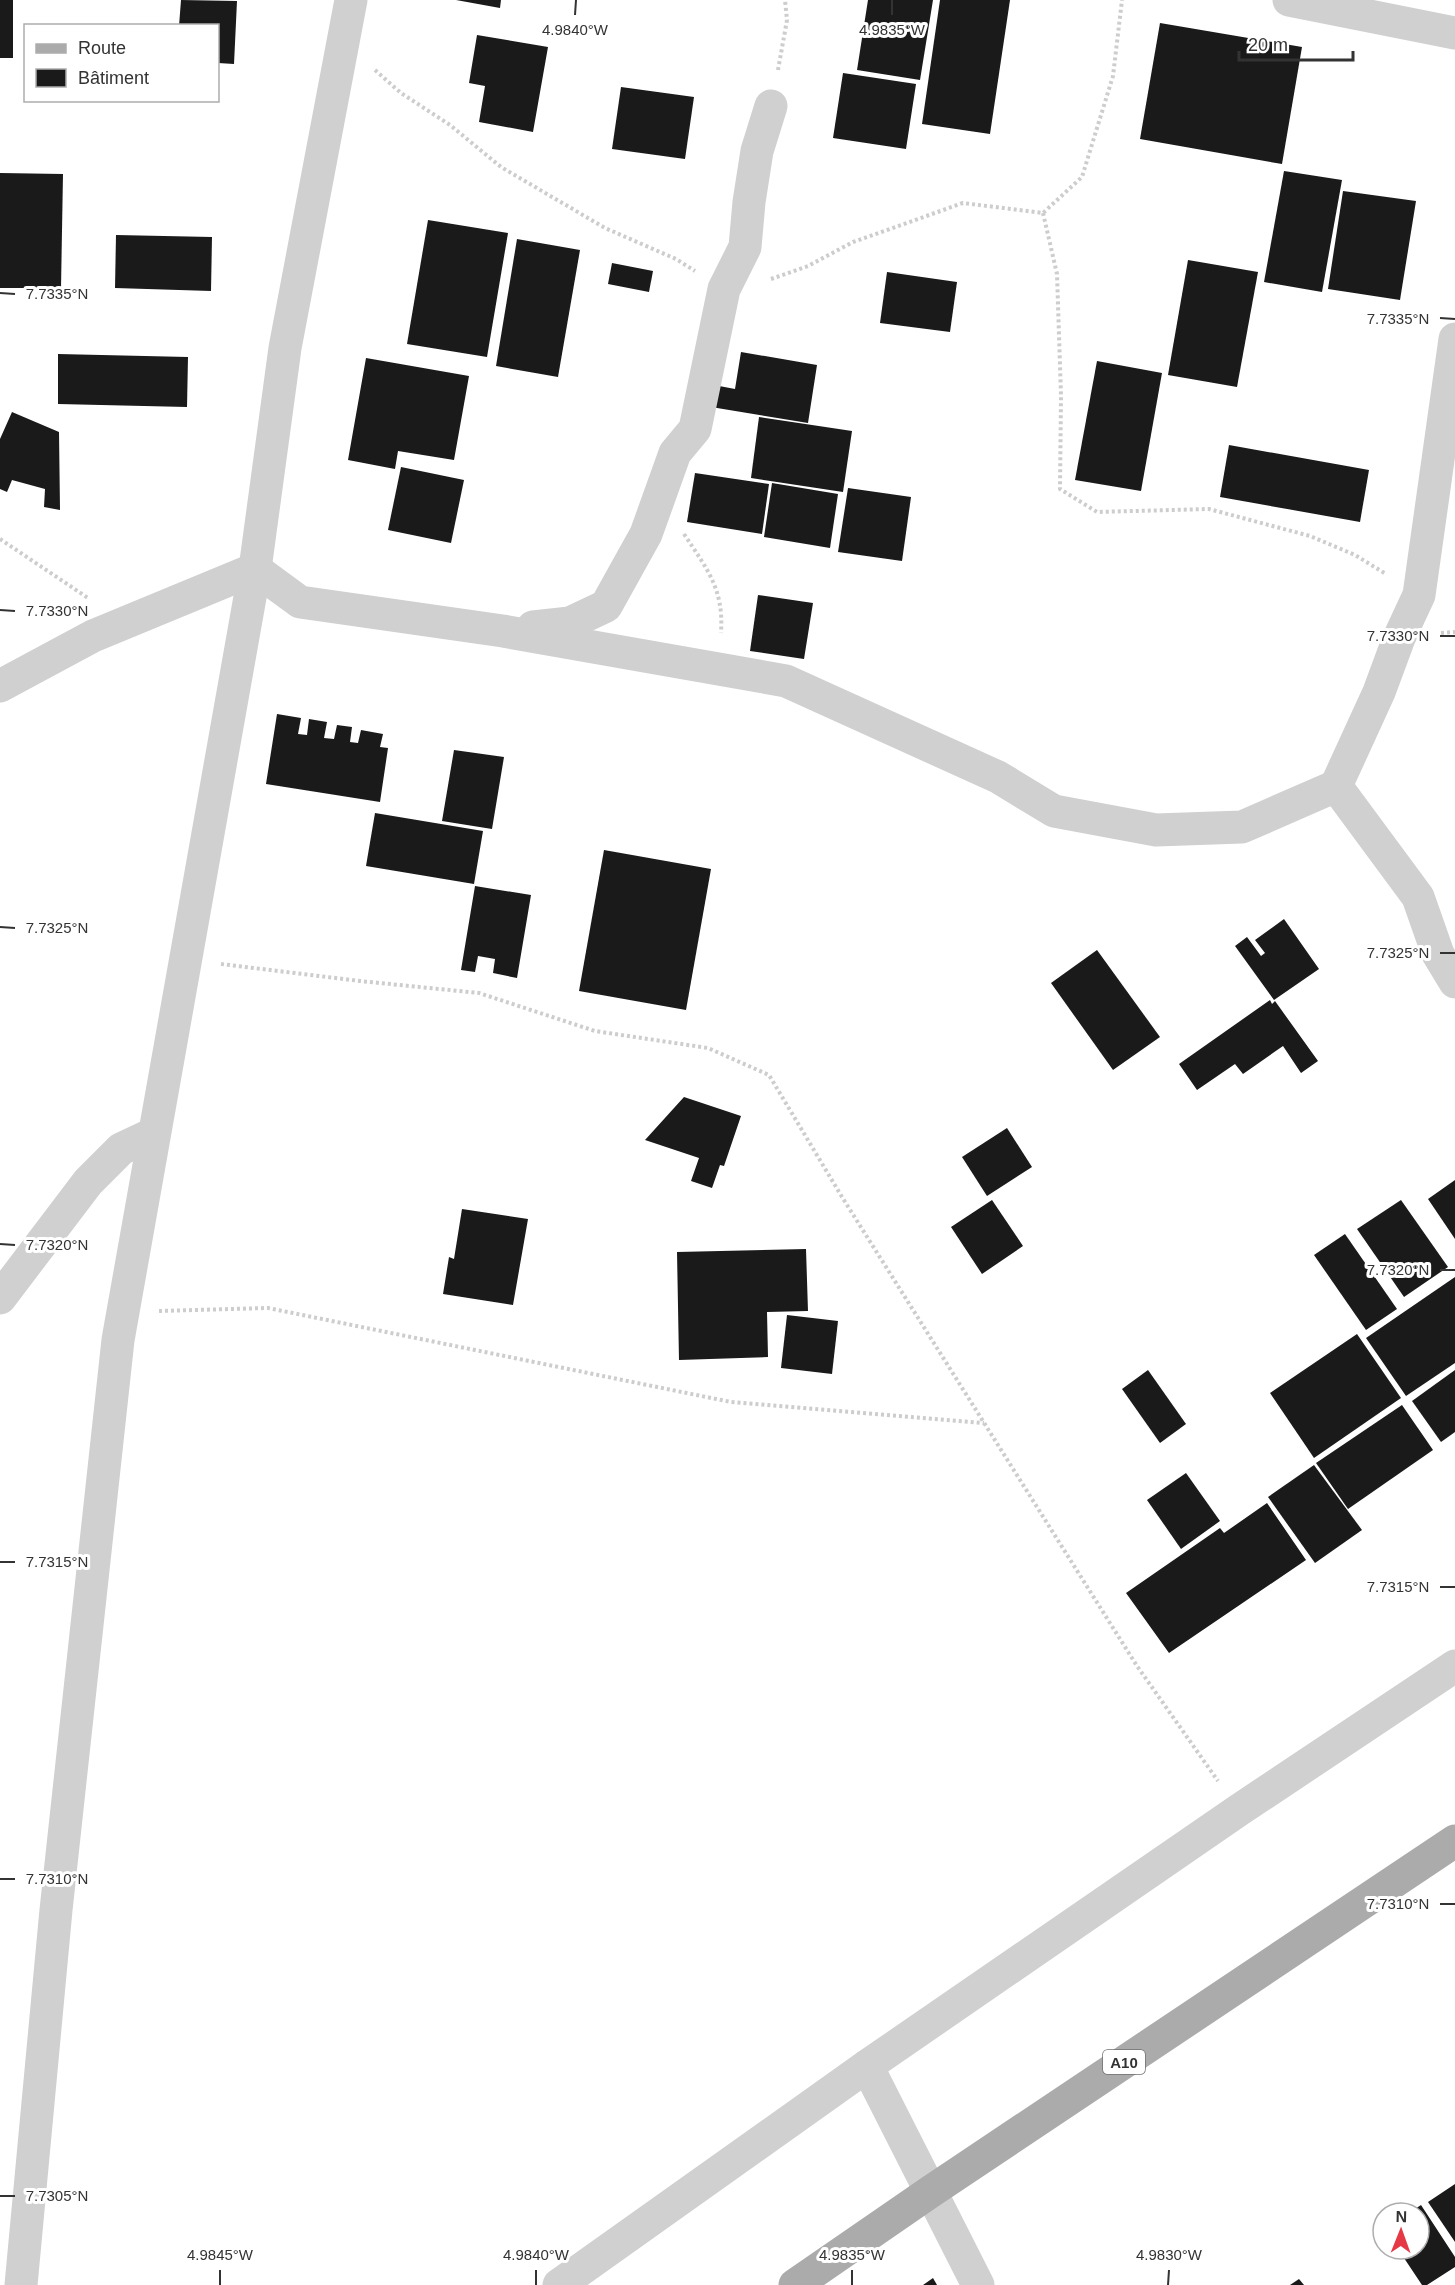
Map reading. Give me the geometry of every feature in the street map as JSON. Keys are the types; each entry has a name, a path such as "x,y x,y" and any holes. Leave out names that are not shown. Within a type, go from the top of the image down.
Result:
{"main road":[{"name":"A10","path":"795,2285 930,2192 1455,1841"}],"street":[{"path":"21,2285 57,1898 122,1312 255,568 285,348 351,0"},
{"path":"1289,0 1455,33"},
{"path":"503,631 570,623 606,606 646,534 675,453 695,429 724,289 745,247 757,151 771,106"},
{"path":"255,568 300,602 503,631 786,681 998,777 1054,811 1156,830 1242,827 1336,786 1380,692 1399,638 1419,595 1455,339"},
{"path":"0,686 93,636 255,568"},
{"path":"1336,786 1418,897 1438,954 1455,982"},
{"path":"0,1298 88,1182 121,1149 153,1134"},
{"path":"559,2285 867,2066 1239,1810 1455,1666"},
{"path":"867,2066 978,2285"}],"path":[{"path":"771,106 787,20 785,0"},
{"path":"343,42 401,93 450,125 501,167 604,228 676,260 724,289 761,283 808,266 853,242 963,203 1042,213 1082,177 1113,76 1122,0"},
{"path":"1042,213 1057,274 1061,396 1060,489 1097,512 1209,509 1310,536 1355,555 1419,595"},
{"path":"681,530 713,578 722,612 720,639"},
{"path":"0,539 126,623"},
{"path":"184,959 479,993 595,1031 708,1048 769,1075 842,1197 1137,1666 1239,1810"},
{"path":"122,1312 268,1308 731,1402 984,1423"}],"building":[{"path":"0,0 13,0 13,58 0,58"},
{"path":"181,0 237,1 234,64 219,63 219,24 179,24"},
{"path":"456,0 501,0 500,8"},
{"path":"868,0 933,0 920,80 857,70"},
{"path":"940,0 1010,0 990,134 922,124"},
{"path":"1160,23 1302,47 1282,164 1140,139"},
{"path":"477,35 548,47 533,132 479,122 485,86 469,83"},
{"path":"843,73 916,84 906,149 833,138"},
{"path":"621,87 694,97 685,159 612,149"},
{"path":"1284,171 1342,180 1322,292 1264,282"},
{"path":"0,173 63,174 61,288 0,288"},
{"path":"1343,191 1416,201 1400,300 1328,289"},
{"path":"428,220 508,233 487,357 407,344"},
{"path":"116,235 212,237 211,291 115,288"},
{"path":"517,239 580,250 558,377 496,366"},
{"path":"1188,260 1258,272 1237,387 1168,375"},
{"path":"612,263 653,271 649,292 608,284"},
{"path":"887,272 957,282 950,332 880,323"},
{"path":"741,352 817,365 808,423 711,407 714,385 735,389"},
{"path":"58,354 188,357 187,407 58,404"},
{"path":"366,358 469,376 454,460 398,451 395,469 348,460"},
{"path":"1097,361 1162,373 1141,491 1075,480"},
{"path":"12,412 59,432 60,510 44,507 45,489 12,480 7,492 0,489 0,439"},
{"path":"759,417 852,431 843,492 751,478"},
{"path":"1229,445 1369,470 1360,522 1220,497"},
{"path":"401,467 464,480 451,543 388,530"},
{"path":"695,473 769,484 762,534 687,522"},
{"path":"772,483 838,494 830,548 764,537"},
{"path":"848,488 911,497 902,561 838,552"},
{"path":"758,595 813,603 804,659 750,651"},
{"path":"277,714 301,718 298,734 307,735 309,719 327,722 324,738 334,739 337,725 352,727 350,742 358,743 361,730 383,734 380,747 388,748 380,802 266,784"},
{"path":"454,750 504,757 492,829 442,821"},
{"path":"375,813 483,831 474,884 366,866"},
{"path":"604,850 711,869 686,1010 579,991"},
{"path":"475,886 531,895 517,978 493,973 495,959 478,956 475,972 461,970"},
{"path":"1284,919 1319,969 1274,1000 1235,946 1247,937 1261,956 1265,953 1255,940"},
{"path":"1097,950 1160,1037 1113,1070 1051,983"},
{"path":"1270,1000 1272,1004 1275,1001 1318,1061 1301,1073 1283,1046 1243,1074 1235,1064 1197,1090 1179,1064"},
{"path":"684,1097 741,1116 724,1166 720,1165 712,1188 691,1181 699,1158 645,1140"},
{"path":"1007,1128 1032,1167 987,1196 962,1157"},
{"path":"1455,1180 1455,1239 1428,1199"},
{"path":"992,1200 1023,1246 982,1274 951,1227"},
{"path":"1401,1200 1448,1267 1404,1297 1357,1229"},
{"path":"462,1209 528,1219 513,1305 443,1294 449,1257 454,1259"},
{"path":"1345,1234 1397,1309 1366,1330 1314,1255"},
{"path":"806,1249 808,1311 767,1312 768,1357 679,1360 677,1252"},
{"path":"1455,1277 1455,1363 1406,1396 1366,1338"},
{"path":"787,1315 838,1321 832,1374 781,1368"},
{"path":"1357,1334 1401,1398 1314,1458 1270,1393"},
{"path":"1148,1370 1186,1424 1160,1443 1122,1389"},
{"path":"1455,1370 1455,1432 1441,1442 1412,1401"},
{"path":"1402,1405 1433,1450 1348,1509 1316,1463"},
{"path":"1314,1465 1362,1530 1315,1563 1268,1497"},
{"path":"1186,1473 1220,1521 1181,1549 1147,1500"},
{"path":"1267,1503 1306,1560 1169,1653 1126,1593 1220,1528 1224,1533"},
{"path":"1455,2184 1455,2242 1431,2206 1430,2201"},
{"path":"1431,2220 1455,2257 1455,2267 1427,2285 1422,2285 1406,2261 1431,2261"},
{"path":"933,2278 937,2285 923,2285"},
{"path":"1299,2279 1304,2285 1290,2285"}]}
